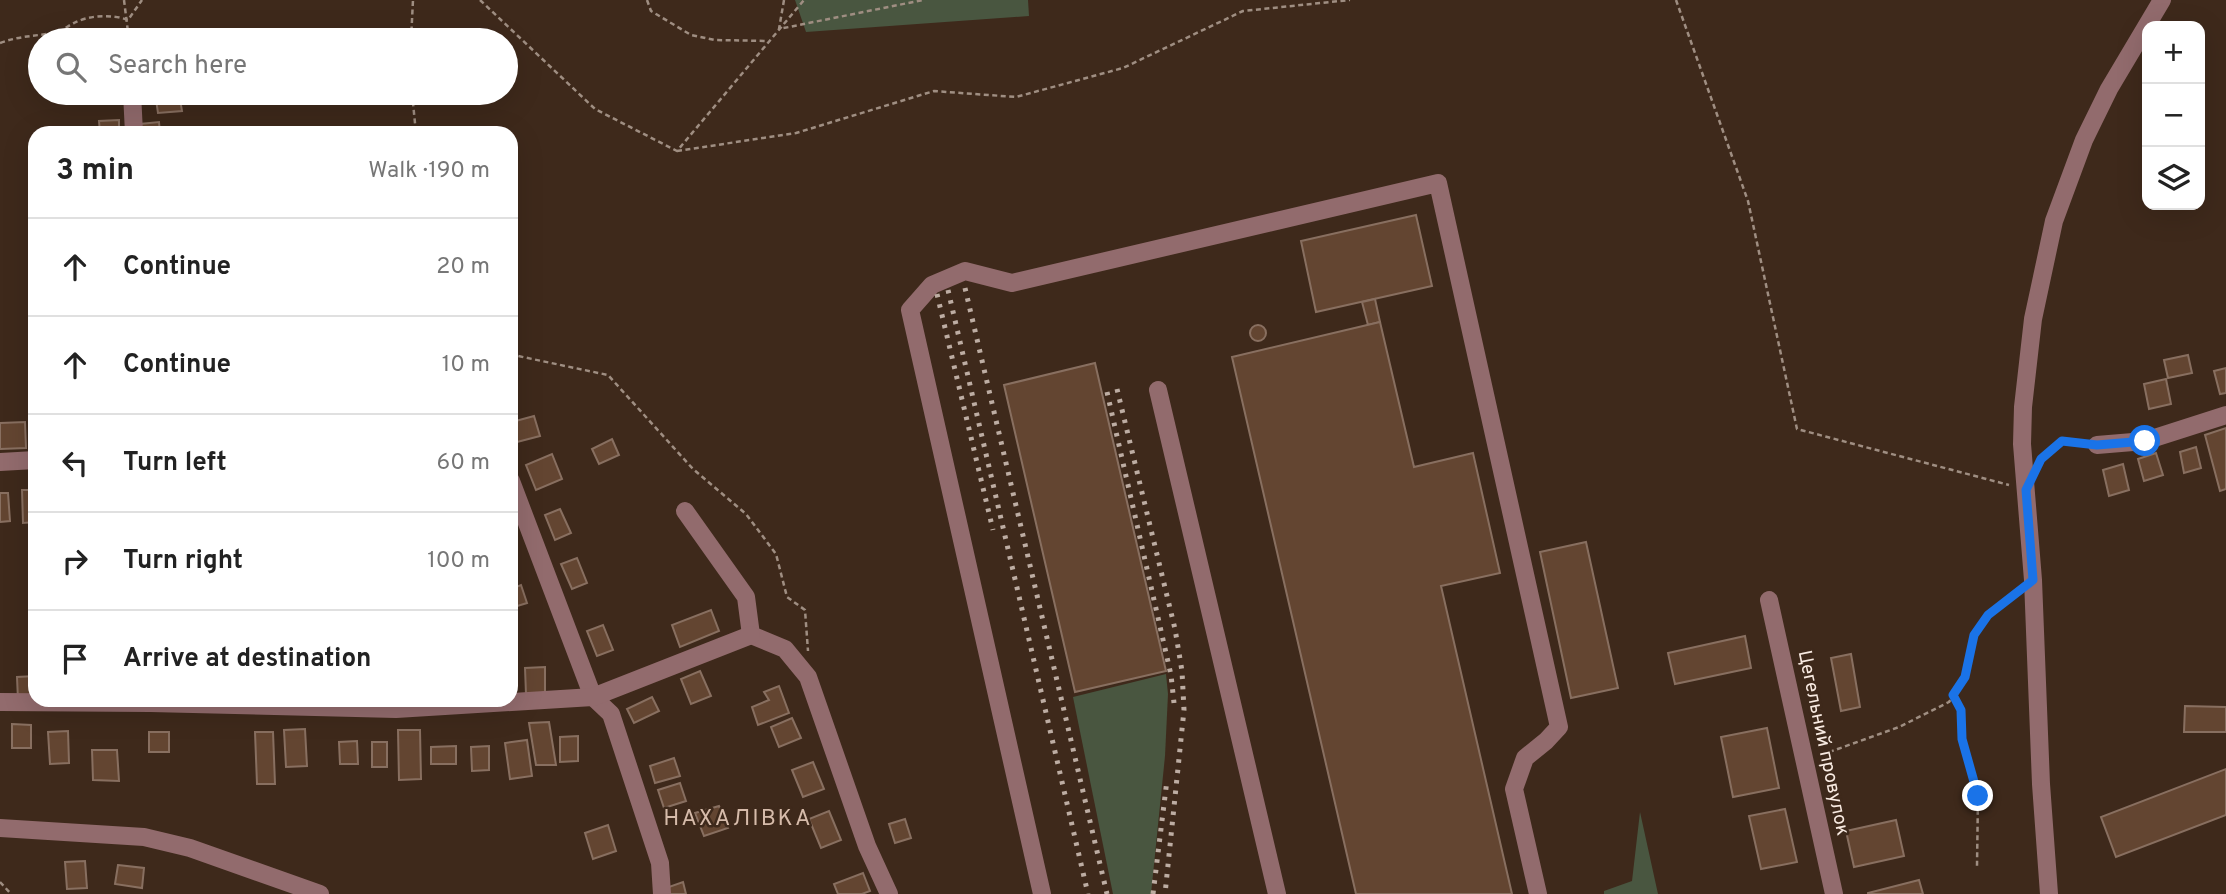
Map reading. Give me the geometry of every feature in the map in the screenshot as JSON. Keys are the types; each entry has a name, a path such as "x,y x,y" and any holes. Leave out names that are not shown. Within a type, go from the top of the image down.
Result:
{"street":[{"path":"2049,894 2041,784 2033,580 2022,444 2023,407 2033,319 2054,221 2084,140 2109,89 2162,0"},
{"path":"133,105 134,126"},
{"path":"1042,894 910,310 932,285 965,271 1012,283 1438,183 1559,727 1525,758 1514,789 1538,894"},
{"path":"1158,390 1277,894"},
{"path":"2097,445 2145,441 2226,415"},
{"path":"0,462 28,460"},
{"path":"518,502 593,697 611,714 660,863 662,894"},
{"path":"685,511 746,597 751,635"},
{"name":"Цегельний провулок","path":"1769,600 1834,894"},
{"path":"518,702 593,697 751,635 785,649 808,677 867,846 890,894"},
{"path":"0,702 28,702"},
{"path":"334,707 429,707"},
{"path":"0,828 144,837 190,848 320,894"}],"path":[{"path":"124,0 128,28"},
{"path":"128,20 142,0"},
{"path":"412,28 413,0"},
{"path":"480,0 510,28"},
{"path":"647,0 651,11 691,35 715,40 768,41"},
{"path":"779,29 784,0"},
{"path":"677,151 804,0"},
{"path":"779,29 923,0"},
{"path":"518,36 595,109 677,151 796,134 934,92 1016,97 1123,68 1243,10 1350,0"},
{"path":"1676,0 1748,201 1797,429 2026,490"},
{"path":"66,28 76,22 98,17 117,16 128,20"},
{"path":"0,43 28,35"},
{"path":"413,105 415,126"},
{"path":"518,356 608,375 693,469 746,514 776,554 787,597 805,610 809,638 808,677"},
{"path":"2041,459 2062,441 2097,445"},
{"path":"1807,766 1825,752 1899,727 1949,702 1965,677 1974,635 1988,615 2033,580"},
{"path":"1953,695 1961,710 1962,739 1978,796 1977,866"},
{"path":"0,882 11,894"}],"green space":[{"path":"795,0 1028,0 1029,16 806,32"},
{"path":"1166,674 1168,694 1165,756 1151,894 1113,894 1073,697"},
{"path":"1640,812 1658,894 1604,894 1604,891 1632,881"}],"building":[{"path":"157,105 181,105 182,111 158,113"},
{"path":"119,120 119,126 99,126 99,121"},
{"path":"159,122 159,126 140,126"},
{"path":"1416,215 1432,286 1316,312 1301,241"},
{"path":"1375,299 1380,322 1368,325 1362,302"},
{"path":"1380,322 1414,467 1473,453 1500,573 1441,586 1512,894 1356,894 1232,357"},
{"path":"1258,325 1264,327 1264,339 1258,341 1252,339 1250,333 1252,327"},
{"path":"2188,355 2192,373 2168,378 2164,360"},
{"path":"1095,363 1166,671 1075,692 1004,385"},
{"path":"2226,368 2226,393 2220,394 2214,371"},
{"path":"2166,379 2171,404 2149,409 2144,384"},
{"path":"534,416 540,436 518,442 518,420"},
{"path":"25,422 26,448 0,449 0,423"},
{"path":"2226,428 2226,489 2220,491 2205,435"},
{"path":"612,439 619,455 599,464 592,449"},
{"path":"2196,447 2201,468 2184,473 2180,452"},
{"path":"2156,453 2163,475 2144,481 2138,459"},
{"path":"552,454 562,479 536,490 526,465"},
{"path":"2123,464 2129,490 2109,496 2103,470"},
{"path":"22,490 28,490 28,523 23,523"},
{"path":"0,493 8,493 10,521 0,522"},
{"path":"560,509 571,533 555,540 545,515"},
{"path":"1586,542 1618,688 1571,698 1540,552"},
{"path":"577,558 587,583 572,589 561,564"},
{"path":"521,585 527,603 518,606 518,586"},
{"path":"711,610 719,631 680,647 672,625"},
{"path":"603,625 613,650 597,656 587,631"},
{"path":"1745,636 1751,668 1675,684 1668,653"},
{"path":"1851,654 1860,707 1841,711 1831,658"},
{"path":"545,667 545,694 526,694 525,668"},
{"path":"700,671 711,696 691,704 681,679"},
{"path":"28,676 28,699 18,700 17,677"},
{"path":"779,686 789,713 758,725 752,707 769,700 764,692"},
{"path":"652,697 659,711 634,723 627,709"},
{"path":"2185,706 2226,707 2226,732 2184,732"},
{"path":"792,718 801,738 779,747 771,727"},
{"path":"549,722 556,765 536,765 529,723"},
{"path":"12,724 31,725 31,748 12,748"},
{"path":"1767,728 1779,788 1733,797 1721,737"},
{"path":"305,729 307,766 286,767 284,730"},
{"path":"398,730 420,730 421,779 399,780"},
{"path":"68,731 69,763 50,764 48,732"},
{"path":"149,732 169,732 169,752 149,752"},
{"path":"255,732 273,732 275,784 257,784"},
{"path":"578,736 578,761 560,762 560,737"},
{"path":"527,740 532,776 510,779 505,743"},
{"path":"357,741 358,764 340,764 339,742"},
{"path":"372,742 387,742 387,767 372,767"},
{"path":"456,746 456,764 431,764 431,747"},
{"path":"489,746 489,770 472,771 471,747"},
{"path":"92,750 117,750 119,781 93,780"},
{"path":"674,758 680,776 655,783 650,766"},
{"path":"813,762 824,789 803,797 792,770"},
{"path":"2226,769 2226,815 2116,857 2101,817"},
{"path":"680,783 686,801 664,808 658,790"},
{"path":"719,806 728,828 704,836 695,813"},
{"path":"1785,809 1797,862 1761,869 1749,816"},
{"path":"829,811 841,840 821,848 809,819"},
{"path":"905,819 911,838 895,843 889,824"},
{"path":"1896,820 1904,856 1854,867 1846,831"},
{"path":"608,825 616,851 593,859 585,833"},
{"path":"85,861 87,888 67,889 65,862"},
{"path":"118,865 144,868 142,888 115,884"},
{"path":"863,873 870,891 862,894 838,894 834,884"},
{"path":"1919,880 1923,894 1868,894 1868,893"},
{"path":"683,882 686,894 665,894 663,889"}],"railway":[{"path":"965,288 1107,894"},
{"path":"948,290 1088,894"},
{"path":"937,294 993,530"},
{"path":"1117,389 1175,629 1182,671 1184,710 1165,894"},
{"path":"1107,392 1171,675 1174,703"},
{"path":"1153,894 1167,780"}],"district":[{"name":"НАХАЛІВКА","path":"738,819"}],"route":[{"path":"1978,796 1962,739 1961,710 1953,695 1965,677 1974,635 1988,615 2033,580 2026,490 2041,459 2062,441 2097,445 2145,441"}]}
